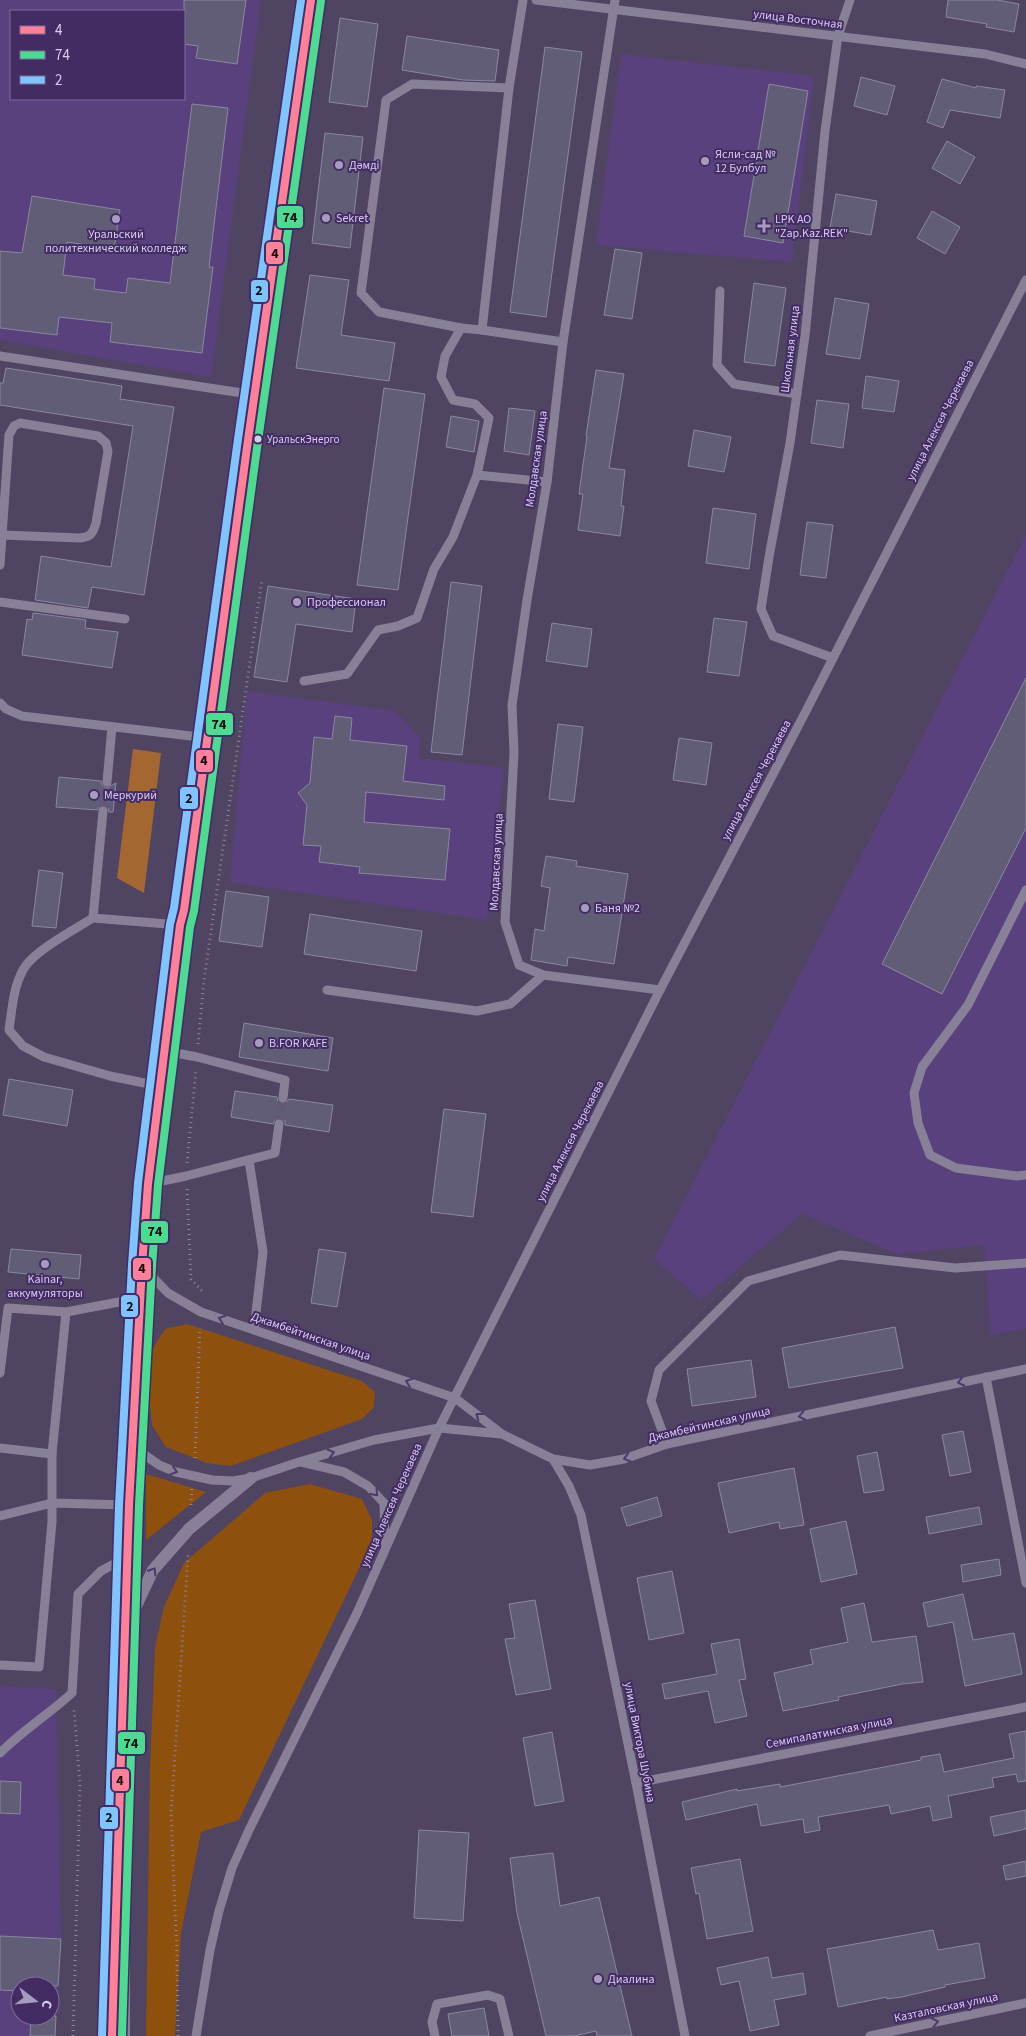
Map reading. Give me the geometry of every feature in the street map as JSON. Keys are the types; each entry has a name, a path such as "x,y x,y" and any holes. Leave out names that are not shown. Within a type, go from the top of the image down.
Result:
{"main road":[{"path":"112,2036 129,1505 148,1184 180,925 184,910 311,0"},
{"path":"124,2036 125,1631 153,1570 189,1529 250,1478"}],"street":[{"path":"482,330 510,88 523,0"},
{"name":"улица Восточная","path":"536,0 614,5 985,54 1026,64"},
{"name":"Школьная улица","path":"833,658 773,636 761,609 805,336 826,131 838,36 850,0"},
{"name":"Молдавская улица","path":"543,975 519,965 504,922 514,753 512,705 526,600 547,482 563,342 614,5"},
{"path":"510,88 412,84 386,100 361,293 379,312 462,328 563,342"},
{"name":"улица Алексея Черекаева","path":"196,2036 210,1950 232,1868 249,1830 357,1613 455,1398 660,990 833,658 1026,280"},
{"path":"720,292 717,365 734,384 797,394"},
{"path":"304,682 347,674 378,630 398,626 417,618 434,569 453,537 477,474 488,418 475,404 453,400 442,377 445,356 462,328"},
{"path":"0,356 255,395"},
{"path":"0,565 1,535 8,435 14,426 20,424 98,436 106,443 108,451 93,533 88,537 1,535"},
{"path":"477,474 547,482"},
{"path":"0,602 124,618"},
{"path":"0,703 6,709 22,716 208,738"},
{"path":"106,782 112,727"},
{"path":"93,918 103,811"},
{"path":"1026,890 968,1005 922,1067 914,1093 918,1123 930,1154 956,1168 1017,1176 1026,1175"},
{"path":"159,1086 110,1076 44,1057 23,1046 9,1030 14,994 23,969 35,956 93,918 180,925"},
{"path":"327,990 478,1011 510,1004 543,975 660,990"},
{"path":"165,1051 197,1057 285,1080 283,1098"},
{"path":"148,1184 274,1153 279,1124"},
{"path":"249,1160 262,1252 254,1330"},
{"path":"666,1444 650,1400 659,1370 748,1281 840,1255 955,1268 1026,1263"},
{"name":"Джамбейтинская улица","path":"142,1266 168,1292 201,1312 455,1398 502,1434 553,1459 590,1465 624,1459 666,1444 1026,1369"},
{"path":"0,1373 8,1308 66,1312 140,1298"},
{"path":"0,1665 39,1667 52,1522 52,1454 66,1312"},
{"path":"986,1377 1026,1583"},
{"path":"132,1446 159,1465 176,1472 212,1480 233,1481 250,1478 374,1440 440,1428 502,1434"},
{"path":"0,1448 52,1454"},
{"name":"улица Виктора Шубина","path":"553,1459 569,1486 581,1515 685,2036"},
{"path":"299,1462 344,1472 368,1486 384,1503 385,1550"},
{"path":"0,1516 52,1503 129,1505"},
{"path":"0,1753 16,1737 56,1708 72,1693 78,1594 101,1571 127,1557"},
{"name":"Семипалатинская улица","path":"636,1783 1026,1707"},
{"path":"435,2036 432,2022 437,2004 488,1995 500,1999 509,2036"},
{"name":"Казталовская улица","path":"870,2036 1026,2003"}],"path":[{"path":"202,1291 191,1279 186,1176 204,980 262,579"},
{"path":"195,1458 200,1328"},
{"path":"191,1505 192,1488"},
{"path":"178,2036 177,1953 171,1815 180,1658 189,1563 188,1547"},
{"path":"72,1693 80,1785 73,2036"}],"shaded area":[{"name":"Уральский политехнический колледж","path":"0,0 261,0 211,377 0,340"},
{"name":"Ясли-сад № 12 Булбул","path":"621,54 814,76 792,262 596,245"},
{"path":"1026,535 1026,1328 991,1335 984,1245 897,1254 802,1214 701,1300 654,1259"},
{"path":"247,691 395,711 420,737 419,758 504,768 487,920 230,882"},
{"path":"133,749 161,753 144,893 117,878"},
{"path":"187,1324 362,1381 375,1392 374,1407 362,1419 231,1466 207,1463 166,1447 152,1425 148,1388 153,1348 165,1329"},
{"path":"146,1474 206,1492 146,1540"},
{"path":"310,1484 362,1499 372,1520 372,1541 239,1820 201,1832 181,1933 175,2036 146,2036 150,1768 155,1647 164,1607 184,1563 265,1493"},
{"path":"0,1686 56,1689 61,1939 59,1976 10,1976 10,2026 56,2026 55,2036 0,2036"}],"building":[{"path":"184,0 246,0 237,64 196,58 198,46 185,44"},
{"path":"948,0 997,0 1019,4 1014,32 986,27 987,24 946,17"},
{"path":"340,18 378,24 367,107 329,102"},
{"path":"407,36 499,50 495,81 463,80 402,70"},
{"path":"545,47 582,52 546,317 510,312"},
{"path":"861,77 895,86 887,115 854,106"},
{"path":"942,79 976,88 976,86 1005,90 1000,118 950,110 943,128 927,122"},
{"name":"Ясли-сад № 12 Булбул","path":"769,84 808,91 783,243 744,236"},
{"path":"192,104 228,108 209,267 213,267 202,353 110,342 112,323 59,317 57,335 0,328 0,251 22,253 32,196 120,210 114,249 67,242 63,275 95,279 94,289 126,293 128,278 170,283"},
{"path":"325,133 363,137 350,248 312,243"},
{"path":"947,141 975,157 960,184 932,168"},
{"path":"836,194 877,201 871,235 830,228"},
{"path":"932,211 960,227 945,254 917,238"},
{"path":"615,249 642,253 632,319 604,315"},
{"path":"310,275 349,280 341,335 395,343 389,381 296,368"},
{"path":"754,283 786,288 775,366 744,362"},
{"path":"835,298 869,304 860,359 826,354"},
{"path":"6,368 122,386 120,399 174,407 144,595 92,587 88,608 35,600 41,556 111,567 133,426 0,405 0,383 3,383"},
{"path":"596,370 624,374 609,468 625,470 621,506 624,506 620,536 578,530 583,494 579,494"},
{"path":"866,376 899,381 894,412 862,408"},
{"path":"384,388 425,394 398,590 357,585"},
{"path":"817,400 849,404 843,448 811,443"},
{"path":"509,408 535,411 529,455 504,451"},
{"path":"451,416 479,421 474,452 446,447"},
{"path":"694,430 731,437 724,472 688,466"},
{"path":"713,508 756,514 749,569 706,563"},
{"path":"807,522 833,525 826,578 800,575"},
{"path":"451,582 482,586 462,755 431,752"},
{"path":"268,586 356,599 352,632 296,624 287,682 254,677"},
{"path":"33,613 86,620 85,628 118,632 112,668 22,655 27,619 32,620"},
{"path":"714,618 747,622 739,676 707,672"},
{"path":"552,623 592,629 587,667 546,661"},
{"path":"1026,678 1026,828 942,994 882,964"},
{"path":"335,716 352,718 350,740 407,746 403,781 445,786 444,800 366,792 364,822 450,829 445,880 359,873 360,867 319,862 321,846 303,845 307,805 298,793 310,783 314,737 332,739"},
{"path":"558,724 583,727 574,802 549,799"},
{"path":"679,738 712,743 706,785 673,780"},
{"path":"59,777 101,781 102,785 106,788 116,783 113,812 109,812 108,808 104,805 100,806 97,810 56,807"},
{"name":"Баня №2","path":"546,856 577,861 576,866 628,874 614,964 568,957 567,966 531,960 535,929 544,931 550,888 541,886"},
{"path":"39,870 63,873 56,928 32,926"},
{"path":"226,891 269,897 262,947 219,941"},
{"path":"310,914 422,931 416,971 304,954"},
{"path":"244,1023 333,1038 328,1071 239,1057"},
{"path":"9,1079 73,1090 67,1126 3,1115"},
{"path":"235,1091 277,1097 278,1101 282,1104 286,1103 289,1099 333,1105 329,1132 285,1125 285,1121 280,1118 276,1118 273,1124 231,1117"},
{"path":"444,1109 486,1114 473,1217 431,1212"},
{"name":"Kainar, аккумуляторы","path":"11,1249 81,1255 79,1279 8,1272"},
{"path":"319,1249 346,1253 337,1307 311,1303"},
{"path":"895,1327 903,1368 789,1388 782,1348"},
{"path":"751,1360 756,1397 692,1406 687,1369"},
{"path":"963,1431 971,1472 950,1476 942,1435"},
{"path":"877,1452 884,1490 864,1493 857,1456"},
{"path":"794,1468 804,1525 780,1529 779,1522 729,1533 718,1483"},
{"path":"657,1497 662,1516 627,1526 621,1508"},
{"path":"979,1507 982,1524 929,1534 926,1517"},
{"path":"846,1521 857,1574 821,1582 810,1529"},
{"path":"999,1559 1001,1575 963,1582 961,1565"},
{"path":"672,1571 684,1633 649,1640 637,1578"},
{"path":"963,1594 973,1640 1014,1633 1022,1674 965,1686 953,1622 928,1627 923,1603"},
{"path":"535,1600 551,1689 516,1695 505,1639 515,1638 509,1604"},
{"path":"864,1603 872,1642 916,1636 923,1682 902,1684 838,1697 839,1700 783,1711 774,1673 813,1664 810,1650 848,1642 841,1608"},
{"path":"739,1639 746,1679 739,1680 747,1716 715,1723 708,1691 665,1699 662,1684 717,1674 711,1644"},
{"path":"1026,1731 1026,1781 1018,1782 1016,1774 992,1778 994,1787 948,1796 952,1817 933,1821 930,1806 891,1814 889,1805 818,1817 820,1830 805,1833 803,1819 761,1826 757,1804 686,1820 682,1802 737,1789 737,1791 780,1784 780,1787 921,1760 921,1757 940,1754 944,1772 1014,1758 1009,1734"},
{"path":"552,1732 564,1801 535,1806 523,1738"},
{"path":"0,1781 21,1782 20,1814 0,1813"},
{"path":"1026,1810 1026,1829 994,1836 990,1817"},
{"path":"419,1830 469,1833 463,1921 414,1918"},
{"path":"553,1853 560,1906 599,1897 632,2036 597,2036 596,2031 574,2036 546,2036 517,1913 510,1858"},
{"path":"740,1859 753,1931 707,1939 699,1893 696,1894 691,1868"},
{"path":"1026,1861 1026,1876 1006,1880 1003,1866"},
{"path":"933,1930 938,1950 979,1943 985,1978 945,1985 945,1987 902,1997 887,1999 887,1997 838,2007 827,1949"},
{"path":"0,1936 61,1939 59,1976 10,1976 10,1990 0,1990"},
{"path":"768,1957 772,1978 803,1973 806,1994 774,2000 779,2025 750,2031 739,1981 721,1985 717,1968"},
{"path":"484,2008 489,2036 452,2036 448,2014"},
{"path":"30,2026 56,2026 55,2036 30,2036"}],"tunnel":[{"path":"103,811 107,782"},
{"path":"279,1124 283,1098"}],"transit line":[{"name":"2","path":"102,2036 119,1505 138,1183 170,924 174,908 238,439 301,0"},
{"name":"4","path":"112,2036 129,1505 148,1184 180,925 184,910 248,440 311,0"},
{"name":"74","path":"122,2036 139,1505 158,1185 190,927 194,911 258,441 321,1"}],"place":[{"name":"Ясли-сад № 12 Булбул","path":"705,161"},
{"name":"Дəмді","path":"339,165"},
{"name":"Sekret","path":"326,218"},
{"name":"Уральский политехнический колледж","path":"116,219"},
{"name":"LPK AO \"Zap.Kaz.REK\"","path":"764,226"},
{"name":"УральскЭнерго","path":"258,439"},
{"name":"Профессионал","path":"297,602"},
{"name":"Меркурий","path":"94,795"},
{"name":"Баня №2","path":"585,908"},
{"name":"B.FOR KAFE","path":"259,1043"},
{"name":"Kainar, аккумуляторы","path":"45,1264"},
{"name":"Диалина","path":"598,1979"}]}
